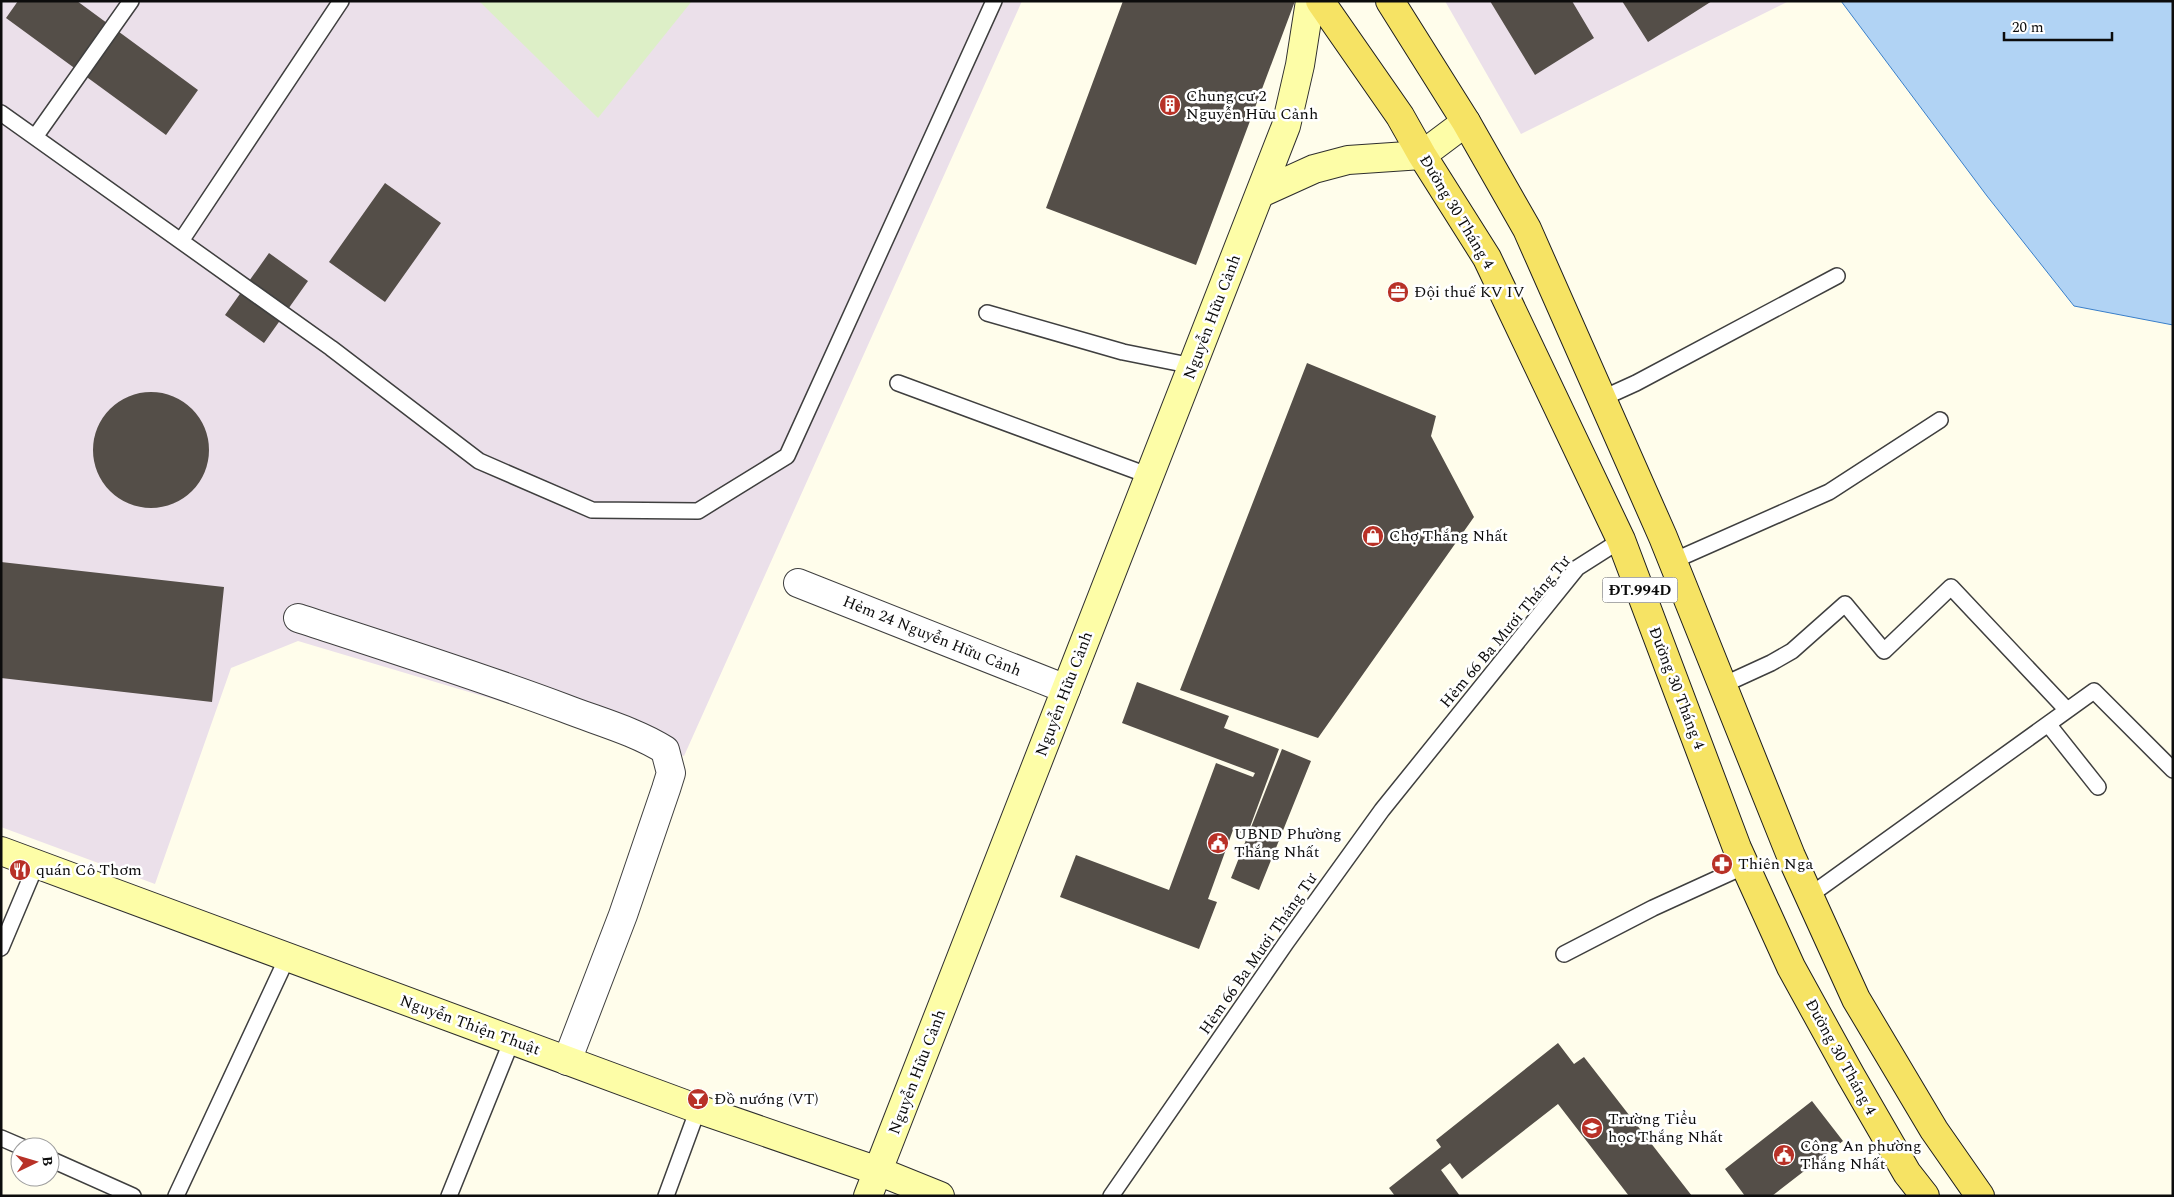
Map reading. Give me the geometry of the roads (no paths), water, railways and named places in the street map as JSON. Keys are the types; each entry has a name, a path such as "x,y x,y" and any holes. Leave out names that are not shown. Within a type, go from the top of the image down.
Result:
{"main road":[{"name":"Đường 30 Tháng 4","path":"1320,1 1400,116 1422,155 1487,258 1622,540 1745,866 1792,967 1907,1173 1925,1196"},
{"name":"ĐT.994D","path":"1390,1 1466,122 1527,229 1603,398 1673,561 1791,856 1856,999 1934,1130 1980,1196"},
{"path":"1833,1043 1866,1014"}],"street":[{"name":"Nguyễn Hữu Cảnh","path":"873,1183 1286,126 1300,64 1310,1"},
{"path":"1261,193 1314,169 1348,160 1422,155 1466,122"},
{"name":"Hẻm 24 Nguyễn Hữu Cảnh","path":"798,583 1066,689"},
{"path":"298,618 497,683 622,730 654,743 665,750 671,773 623,915 568,1061"},
{"name":"Nguyễn Thiện Thuật","path":"1,851 698,1109 873,1183 940,1196"}],"lane":[{"path":"36,137 131,1"},
{"path":"181,241 341,1"},
{"path":"1,113 331,348 478,461 592,510 698,511 787,456 994,1"},
{"path":"1603,398 1837,276"},
{"path":"987,313 1123,352 1193,366"},
{"path":"898,383 1150,476"},
{"path":"1673,561 1829,492 1940,420"},
{"name":"Hẻm 66 Ba Mươi Tháng Tư","path":"1110,1196 1286,943 1382,810 1577,568 1622,540"},
{"path":"1723,685 1771,664 1792,651 1845,604 1884,651 1951,587 2067,710"},
{"path":"1809,896 2094,691 2173,770"},
{"path":"2048,724 2098,787"},
{"path":"1,948 36,865"},
{"path":"1564,954 1653,908 1745,866"},
{"path":"176,1196 287,958"},
{"path":"449,1196 512,1040"},
{"path":"666,1196 698,1109"},
{"path":"60,1163 133,1196"}],"water":[{"path":"1841,1 2173,1 2173,325 2074,306 1987,196"}],"place":[{"name":"Chung cư 2 Nguyễn Hữu Cảnh","path":"1170,105"},
{"name":"Đội thuế KV IV","path":"1398,292"},
{"name":"Chợ Thắng Nhất","path":"1373,536"},
{"name":"UBND Phường Thắng Nhất","path":"1218,843"},
{"name":"Thiên Nga","path":"1722,864"},
{"name":"quán Cô Thơm","path":"20,870"},
{"name":"Đồ nướng (VT)","path":"698,1099"},
{"name":"Trường Tiểu học Thắng Nhất","path":"1592,1128"},
{"name":"Công An phường Thắng Nhất","path":"1784,1155"}]}
